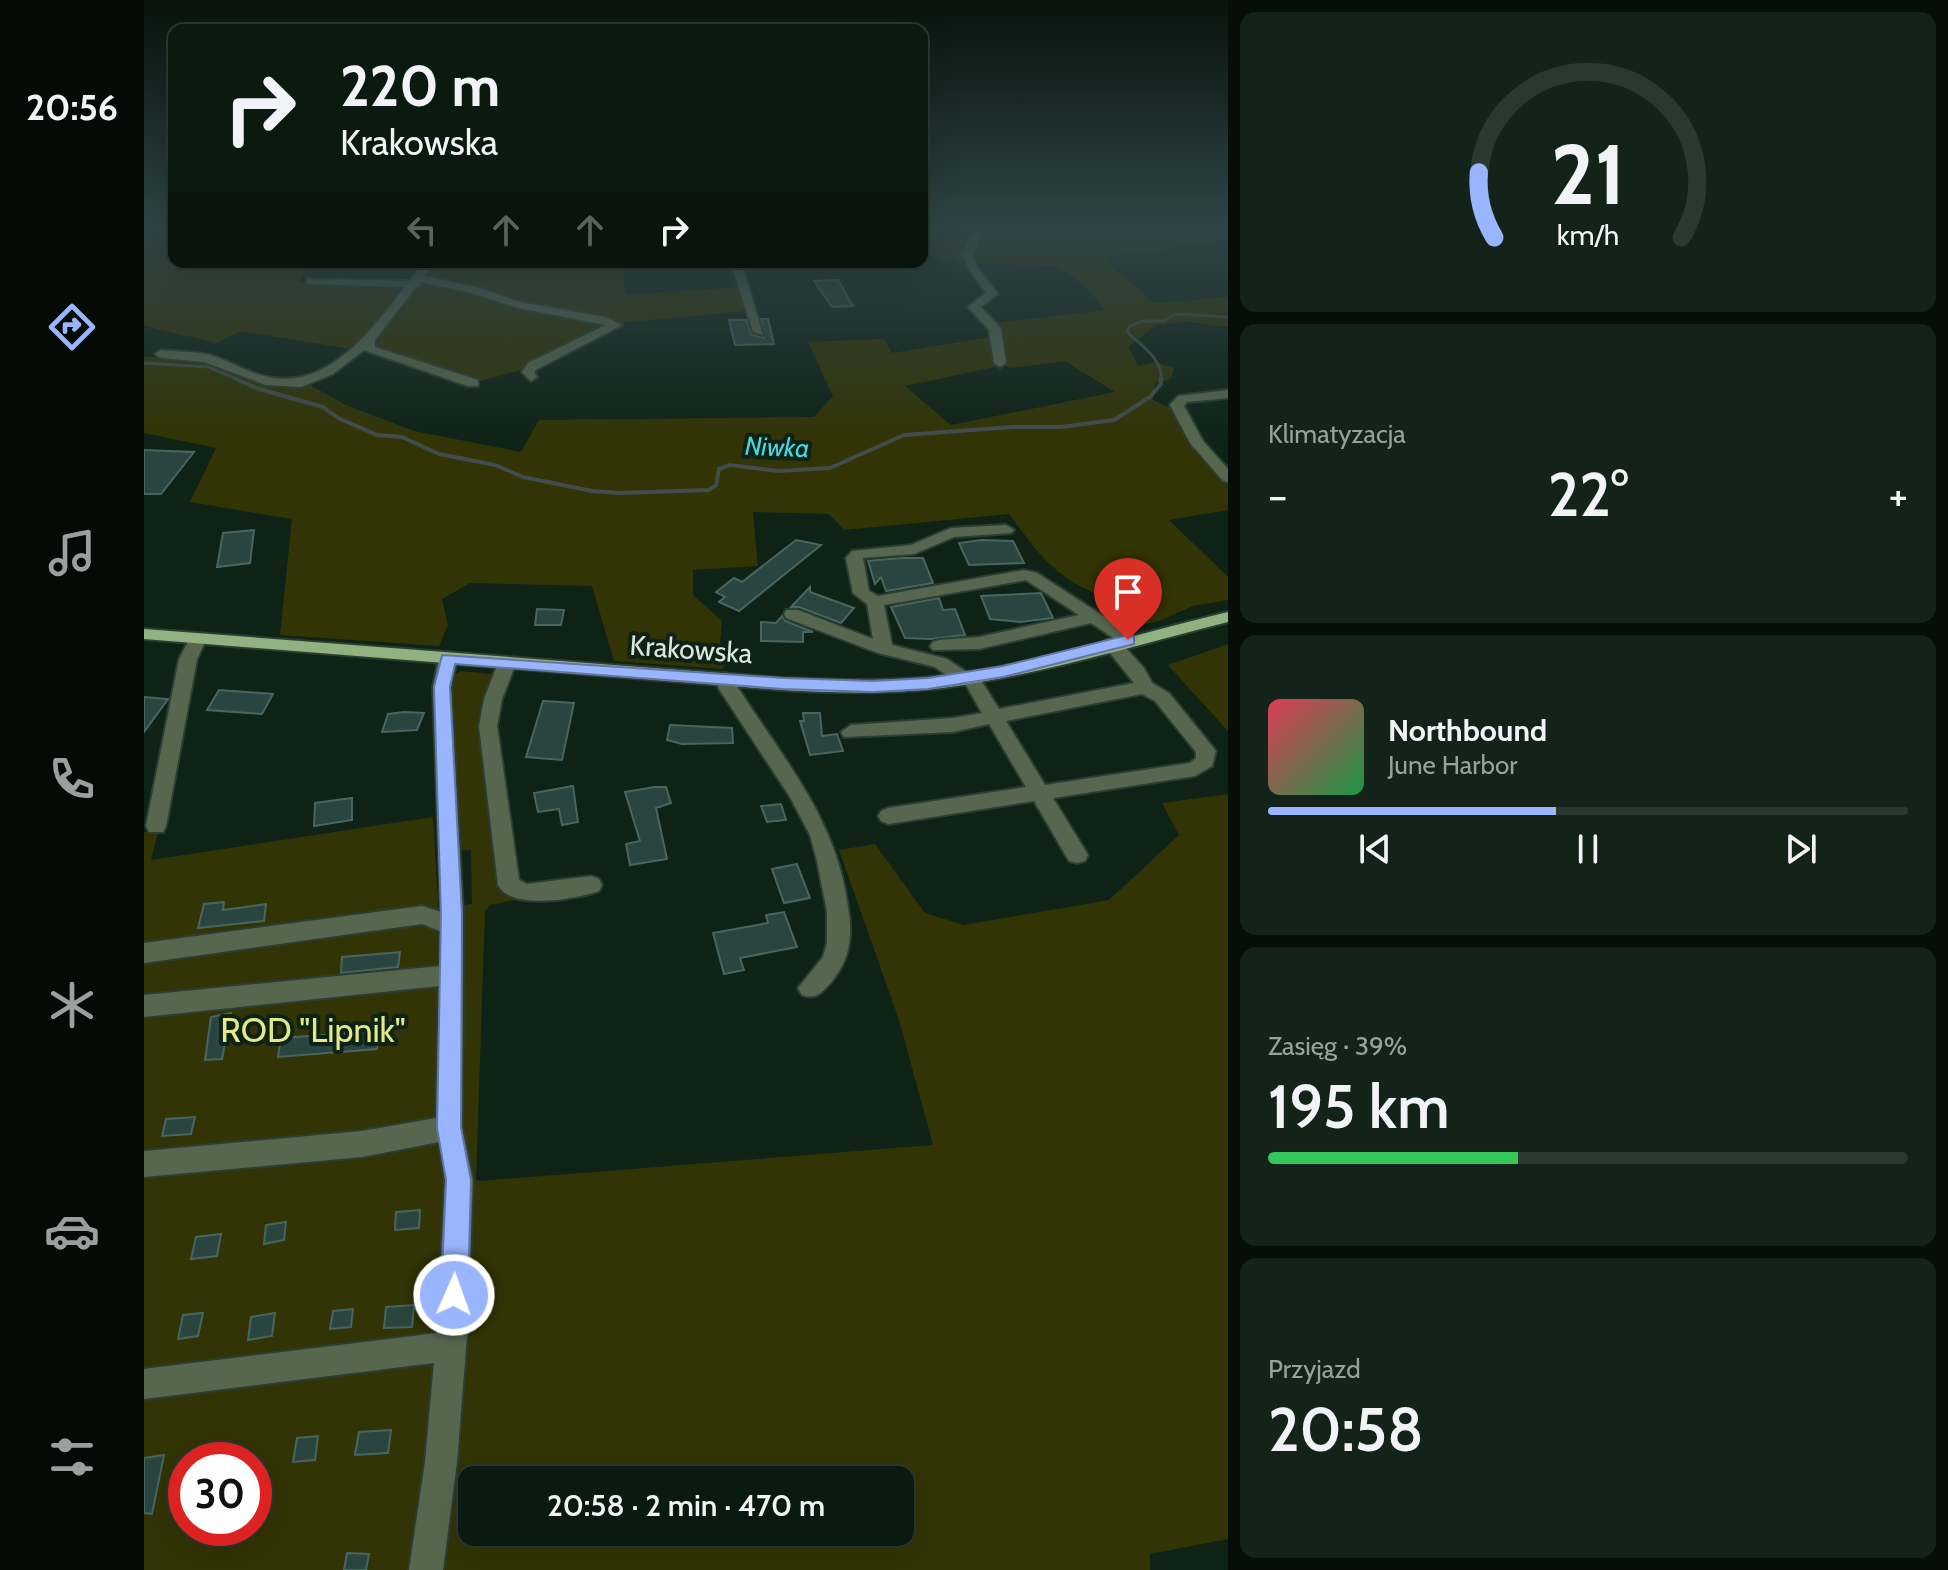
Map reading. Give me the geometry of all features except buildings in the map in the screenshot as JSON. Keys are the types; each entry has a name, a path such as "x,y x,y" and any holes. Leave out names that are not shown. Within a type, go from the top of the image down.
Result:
{"main road":[{"name":"Krakowska","path":"144,634 724,679 873,687 968,678 1228,617"}],"street":[{"path":"161,354 206,358 266,381 301,383 329,371 369,340 404,298"},
{"path":"499,298 518,305 601,319 616,325 532,366 528,372 531,377"},
{"path":"748,298 759,332"},
{"path":"986,298 974,307 995,329 1000,363"},
{"path":"369,340 369,349 374,352 473,383"},
{"path":"1228,394 1183,399 1177,405 1197,443 1228,478"},
{"path":"888,816 1195,769 1205,761 1206,751 1198,739 1162,697 1145,687 1120,642 1094,617 1031,576 950,590 923,591 875,602 861,593 854,558 858,554 914,549 951,533 1006,530"},
{"path":"875,602 884,649"},
{"path":"792,614 884,649 941,663 968,678 994,714 1077,855"},
{"path":"939,646 979,643 1094,617"},
{"path":"156,826 188,659 197,640"},
{"path":"426,1570 451,1346 459,1180 449,1128 451,925 442,687 448,658"},
{"path":"507,663 493,699 488,726 509,885 525,893 591,885"},
{"path":"724,679 729,693 772,750 819,834 823,848 840,934 837,952 828,970 810,988"},
{"path":"851,732 926,728 1145,687"},
{"path":"144,953 422,915 451,925"},
{"path":"144,1006 450,975"},
{"path":"144,1164 362,1144 449,1128"},
{"path":"144,1384 451,1346"}],"green space":[{"path":"144,298 400,298 365,340 351,349 240,331 217,343 144,326"},
{"path":"407,298 498,298 612,325 522,367 524,369 477,382 376,350 372,342"},
{"path":"504,298 744,298 747,311 619,323"},
{"path":"1096,298 1149,298 1154,303 1228,298 1228,327 1189,322 1156,325 1128,347 1138,366 1155,362 1174,368 1171,379 1155,384 1153,400 1174,410 1194,443 1228,483 1228,510 1169,520 1228,577 1228,600 1193,606 1159,621 1138,626 1103,588 1094,593 1055,569 1009,514 844,530 829,514 753,512 758,566 693,570 693,595 722,621 720,643 732,657 722,669 614,661 592,586 470,583 442,599 448,625 439,646 280,635 292,519 190,502 216,448 144,433 144,357 186,357 299,386 310,385 346,405 414,431 521,452 539,420 814,417 833,396 808,342 884,339 892,353 991,337 995,367 905,386 951,425 1115,392 1065,361 1011,368 1003,365 995,323 1106,310"},
{"path":"1228,644 1228,731 1168,665"},
{"name":"ROD \"Lipnik\"","path":"461,671 492,674 504,888 510,895 523,898 490,905 485,911 476,1180 480,1181 933,1145 899,1020 839,850 875,844 925,913 964,925 1109,900 1179,835 1162,803 1228,794 1228,1539 1150,1554 1150,1570 144,1570 144,832 158,832 151,860 433,817 439,916 456,907 472,904 471,850 454,852 449,692 454,675"}],"waterway":[{"name":"Niwka","path":"234,378 256,388 323,407 338,418 377,435 402,437 439,454 495,465 523,477 592,491 620,493 709,490 716,485 719,469 730,465 778,471 830,468 904,435 1013,427 1061,427 1114,420 1150,397 1161,384 1159,366 1127,332 1129,327 1142,321 1163,321 1176,314 1228,317"},
{"name":"Niwka","path":"144,363 209,367 239,380"}],"route":[{"path":"454,1295 459,1180 449,1128 452,915 442,687 448,658 783,684 873,687 964,679 1003,672 1128,640"}]}
